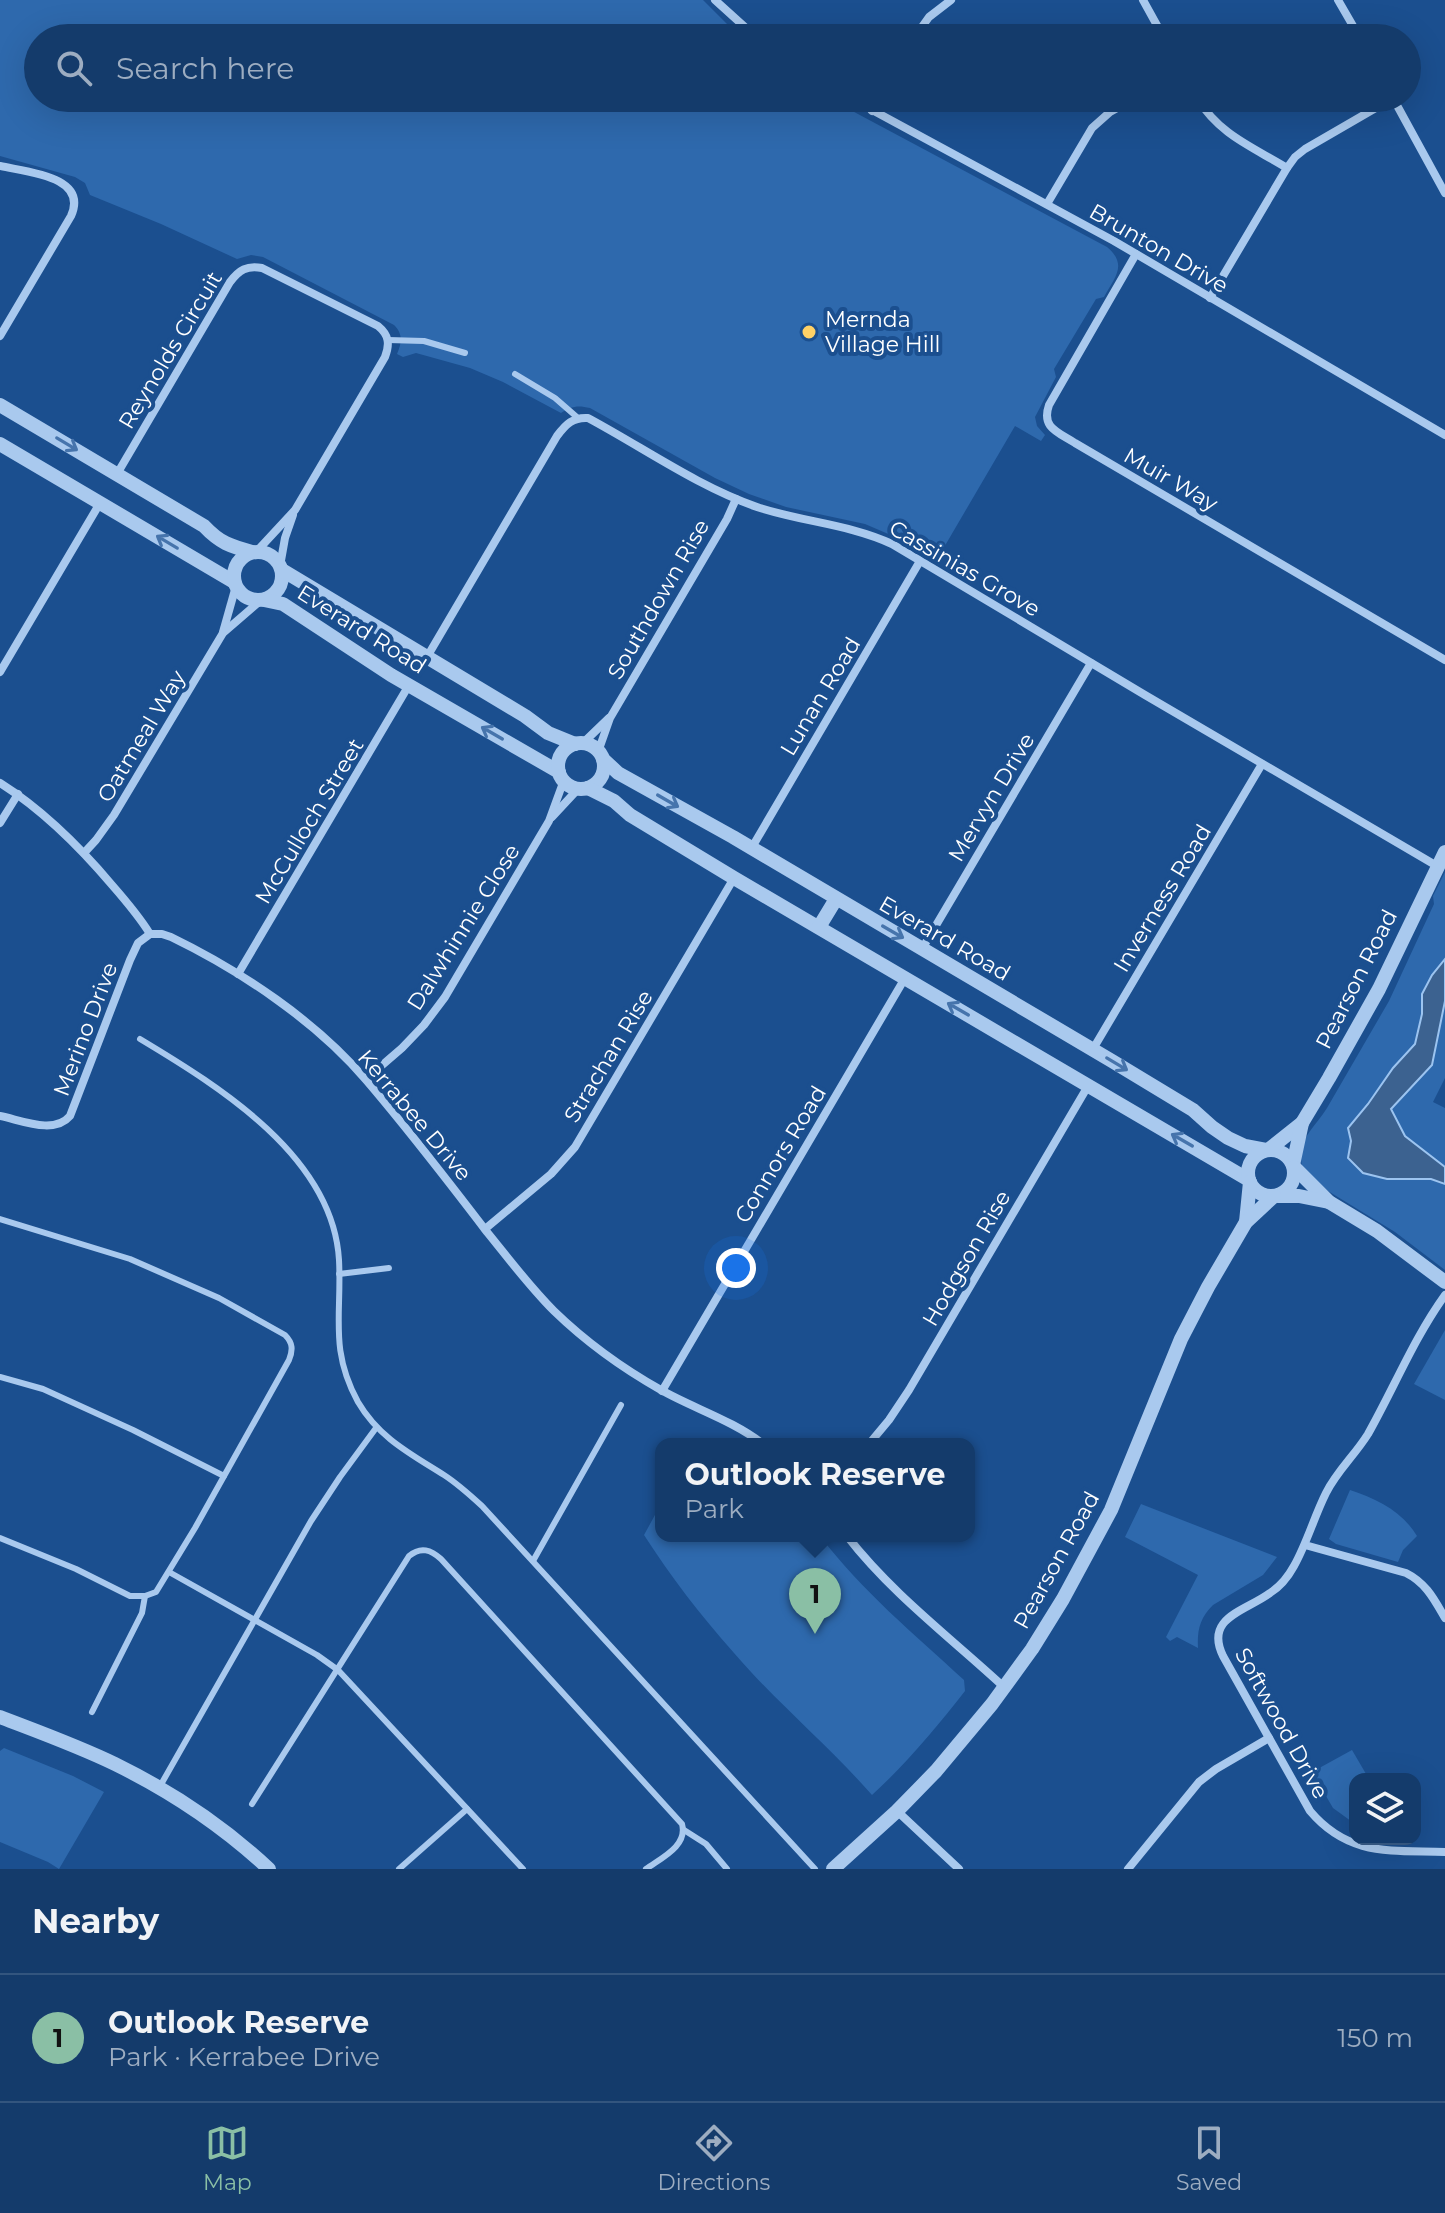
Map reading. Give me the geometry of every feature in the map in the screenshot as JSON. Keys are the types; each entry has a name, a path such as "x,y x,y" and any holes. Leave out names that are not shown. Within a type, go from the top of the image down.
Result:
{"street":[{"path":"715,0 742,24"},
{"path":"924,24 951,0"},
{"path":"1143,0 1156,24"},
{"path":"1338,0 1352,24"},
{"name":"Brunton Drive","path":"874,112 1136,254 1445,435"},
{"path":"1047,204 1092,128 1110,112"},
{"path":"1207,112 1224,131 1287,168"},
{"path":"1210,298 1295,157 1369,112"},
{"path":"1401,112 1445,193"},
{"path":"0,166 62,183 75,199 71,216 0,336"},
{"name":"Muir Way","path":"1136,254 1049,405 1046,419 1049,425 1088,451 1445,660"},
{"name":"Reynolds Circuit","path":"117,474 230,282 243,269 251,266 262,268 378,326 384,330 388,340"},
{"path":"0,444 235,584 246,597 262,600 277,592 281,585 285,538 295,510 385,357 388,340"},
{"path":"0,405 204,526 226,545 270,555 281,568"},
{"path":"427,657 557,436 570,421 578,418"},
{"name":"Cassinias Grove","path":"578,418 588,418 736,499 802,520 874,536 1262,764 1441,859"},
{"name":"Southdown Rise","path":"600,756 610,718 736,499"},
{"path":"0,672 100,503"},
{"path":"235,584 235,567 239,560 254,552 295,510"},
{"name":"Lunan Road","path":"751,849 920,561"},
{"name":"Everard Road","path":"281,568 548,733 579,744"},
{"name":"Oatmeal Way","path":"84,853 114,815 223,633 235,584"},
{"name":"Everard Road","path":"262,600 283,604 409,685 562,776"},
{"name":"Oatmeal Way","path":"223,633 262,600"},
{"name":"Mervyn Drive","path":"922,949 1091,663"},
{"name":"McCulloch Street","path":"238,974 409,685"},
{"name":"Southdown Rise","path":"579,744 610,718"},
{"path":"583,788 594,785 602,773 600,756 594,748 579,744 568,747 560,758 562,776 573,787 614,801 630,815 734,878 1250,1181 1259,1193 1329,1202"},
{"name":"Everard Road","path":"600,756 618,773 1093,1049 1193,1110 1228,1138 1245,1146 1267,1150"},
{"name":"Inverness Road","path":"1093,1049 1262,764"},
{"name":"Dalwhinnie Close","path":"366,1079 424,1025 445,997 549,821 562,776"},
{"path":"0,783 39,810 84,853 135,911 150,934"},
{"name":"Dalwhinnie Close","path":"549,821 583,788"},
{"path":"0,823 18,794"},
{"name":"Pearson Road","path":"1293,1166 1302,1123 1379,989 1441,859"},
{"name":"Strachan Rise","path":"485,1229 551,1174 575,1147 734,878"},
{"path":"819,927 836,899"},
{"name":"Kerrabee Drive","path":"150,934 171,937 238,974 301,1018 366,1079 531,1286 579,1334 619,1365 662,1391 730,1423 754,1438"},
{"name":"Merino Drive","path":"0,1116 54,1126 66,1121 75,1108 130,960 138,943 150,934"},
{"name":"Connors Road","path":"662,1391 905,978"},
{"name":"Hodgson Rise","path":"874,1438 909,1390 1088,1086"},
{"name":"Pearson Road","path":"1267,1150 1302,1123"},
{"path":"1250,1181 1249,1165 1253,1158 1267,1150 1283,1153 1329,1202 1377,1231 1445,1282"},
{"path":"1275,1196 1293,1182 1293,1166"},
{"name":"Pearson Road","path":"1246,1222 1250,1181"},
{"name":"Pearson Road","path":"833,1869 936,1771 1005,1688 1040,1637 1092,1548 1181,1339 1208,1287 1246,1222 1275,1196"},
{"name":"Softwood Drive","path":"1445,1295 1359,1448 1334,1478 1289,1576 1268,1595 1227,1619 1217,1635 1223,1656 1310,1811 1321,1824 1337,1837 1375,1849 1445,1852"},
{"path":"852,1542 897,1591 1005,1688"},
{"path":"1305,1545 1406,1573 1425,1586 1445,1618"},
{"path":"0,1717 77,1747 159,1788 235,1839 269,1869"},
{"path":"1128,1869 1199,1782 1269,1738"},
{"path":"897,1811 959,1869"}],"lane":[{"path":"388,340 424,341 465,353"},
{"path":"515,374 555,398 578,418"},
{"path":"140,1039 203,1077 251,1115 312,1181 331,1219 337,1241 337,1323 343,1364 355,1395 376,1428 414,1458 464,1489 482,1506 815,1869"},
{"path":"0,1219 130,1259 219,1298 289,1340 292,1349 289,1360 160,1587 145,1596 130,1596 76,1569 0,1538"},
{"path":"339,1274 389,1268"},
{"path":"0,1377 43,1389 224,1476"},
{"path":"533,1561 621,1405"},
{"path":"159,1788 311,1521 376,1428"},
{"path":"252,1804 409,1556 417,1551 429,1550 441,1559 682,1824 683,1837 677,1846 646,1869"},
{"path":"169,1572 317,1655 338,1670 523,1869"},
{"path":"92,1712 142,1613 145,1596"},
{"path":"399,1869 467,1809"},
{"path":"684,1830 706,1844 727,1869"}],"shaded area":[{"path":"0,0 703,0 727,24 24,24 24,112 854,112 1107,247 1117,260 1118,271 1104,297 1096,299 1054,369 1056,377 1035,417 1037,426 1045,435 1041,441 1015,426 936,561 865,524 786,507 749,494 590,408 575,407 561,413 470,368 416,353 403,357 397,354 401,338 394,325 263,257 251,255 237,259 90,195 85,183 75,177 0,156"},
{"path":"1445,872 1445,1078 1433,1102 1445,1108 1445,1270 1395,1232 1328,1191 1302,1167 1301,1157 1304,1141 1327,1108 1389,1001 1434,904 1433,896"},
{"path":"1445,959 1445,1001 1432,1065 1391,1109 1405,1136 1445,1167 1445,1184 1431,1179 1387,1179 1363,1173 1348,1158 1351,1141 1348,1128 1415,1044 1422,1014 1422,994"},
{"path":"1445,1330 1445,1400 1414,1384"},
{"path":"1350,1490 1388,1507 1417,1536 1403,1550 1398,1562 1336,1544 1329,1539"},
{"path":"1141,1504 1277,1557 1263,1575 1213,1605 1200,1625 1198,1648 1177,1637 1170,1641 1166,1637 1198,1575 1125,1537"},
{"path":"655,1515 655,1542 825,1542 871,1594 964,1680 965,1691 909,1758 872,1795 750,1671 710,1625 644,1535"},
{"path":"4,1748 104,1792 59,1869 0,1842 0,1751"},
{"path":"1352,1750 1365,1773 1349,1773 1349,1820 1333,1808 1312,1772"}],"place":[{"name":"Mernda Village Hill","path":"809,332"},
{"name":"Outlook Reserve","path":"815,1634"}]}
